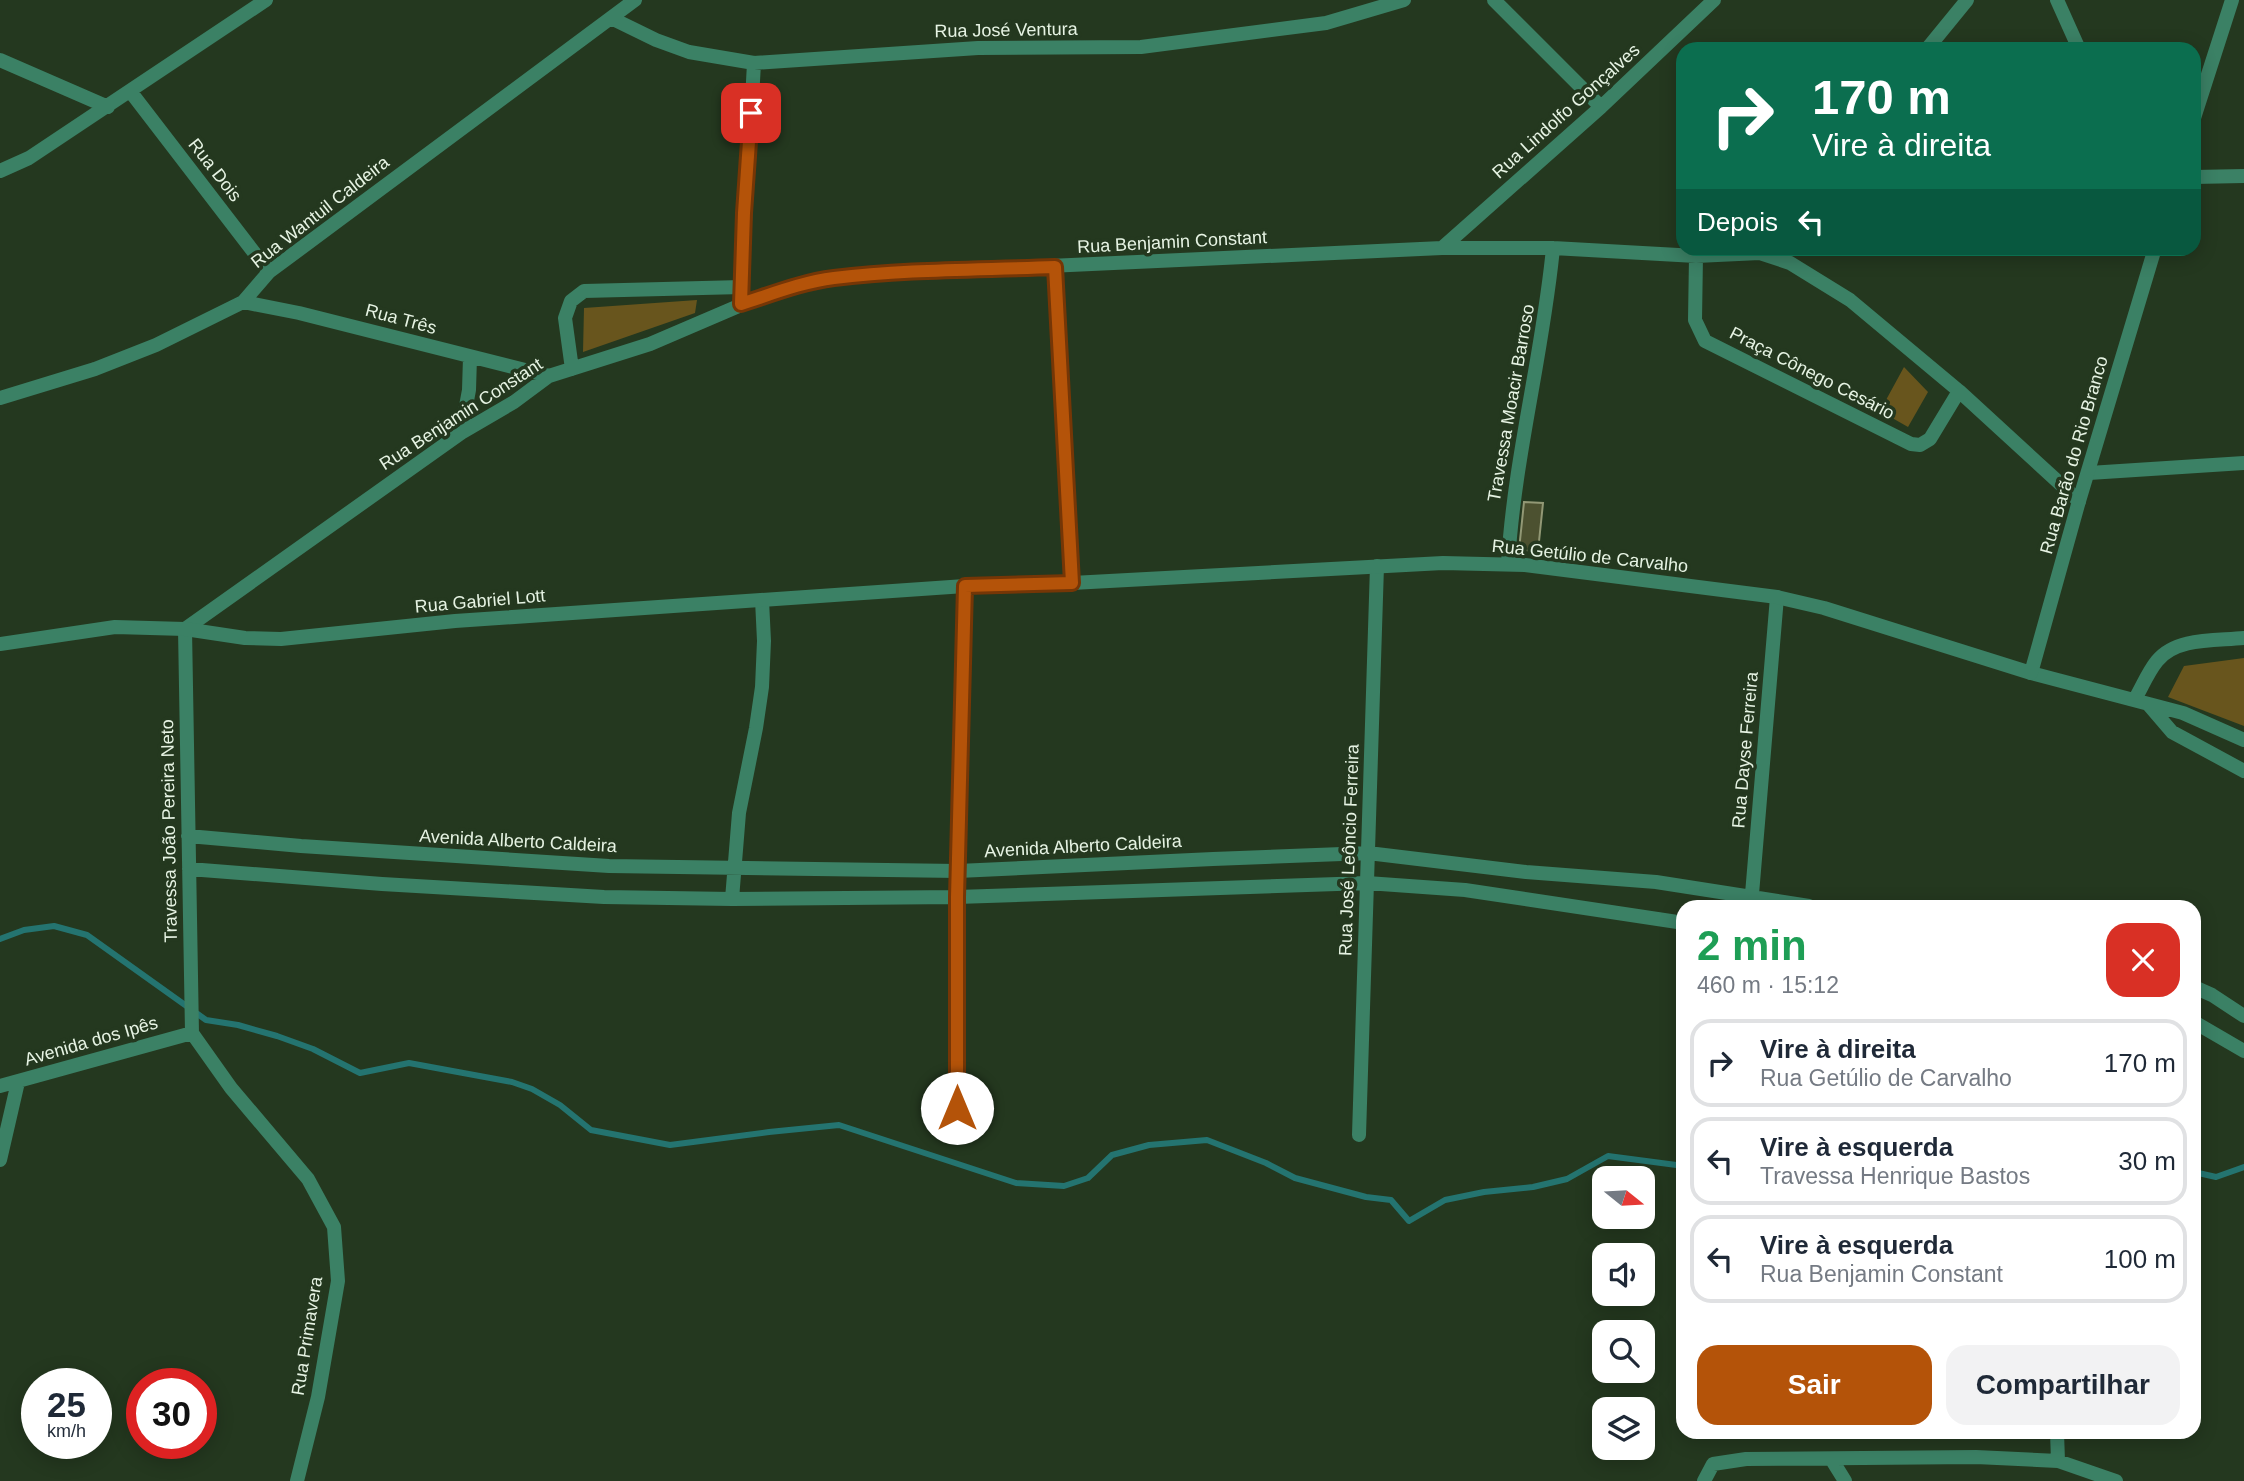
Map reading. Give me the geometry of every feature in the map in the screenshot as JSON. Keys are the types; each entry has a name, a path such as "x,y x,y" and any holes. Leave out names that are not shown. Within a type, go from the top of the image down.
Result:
{"street":[{"path":"0,171 29,158 266,0"},
{"name":"Rua Wantuil Caldeira","path":"0,398 95,369 144,350 243,302 269,272 635,0"},
{"name":"Rua José Ventura","path":"611,18 656,40 689,52 754,63 978,48 1141,47 1326,23 1404,0"},
{"path":"1494,0 1601,107"},
{"name":"Rua Lindolfo Gonçalves","path":"1443,248 1601,107 1714,0"},
{"path":"1933,42 1967,0"},
{"path":"2057,0 2075,42"},
{"path":"2201,96 2232,0"},
{"path":"0,60 108,107"},
{"path":"741,304 754,63"},
{"name":"Rua Dois","path":"130,91 269,272"},
{"path":"2201,177 2244,176"},
{"name":"Rua Benjamin Constant","path":"185,629 461,433 514,402 549,376 650,344 741,304 789,288 833,278 898,273 1443,248 1553,248 1676,255"},
{"name":"Travessa Moacir Barroso","path":"1508,564 1514,493 1546,315 1553,248"},
{"name":"Praça Cônego Cesário","path":"1696,256 1695,320 1705,341 1911,444 1920,445 1930,439 1959,391"},
{"name":"Rua Benjamin Constant","path":"1773,256 1850,300 1959,391 2079,501"},
{"name":"Rua Barão do Rio Branco","path":"2031,673 2153,256"},
{"path":"1055,267 1072,583"},
{"path":"572,369 565,318 571,301 584,291 742,287"},
{"name":"Rua Três","path":"243,302 299,313 549,376"},
{"path":"461,433 469,390 470,357"},
{"path":"2089,473 2244,463"},
{"name":"Rua Getúlio de Carvalho","path":"965,586 1072,583 1443,563 1539,566 1777,597 1824,608 2031,673 2183,713 2244,740"},
{"name":"Rua José Leôncio Ferreira","path":"1359,1135 1377,566"},
{"path":"957,1108 957,897 965,586"},
{"name":"Rua Gabriel Lott","path":"0,644 115,627 185,629 245,638 281,639 455,621 965,586"},
{"name":"Rua Dayse Ferreira","path":"1752,900 1777,597"},
{"path":"732,899 739,813 762,687 762,600"},
{"name":"Travessa João Pereira Neto","path":"185,629 192,1029"},
{"path":"2244,638 2185,644 2169,649 2156,661 2141,701 2172,732 2244,771"},
{"name":"Avenida Alberto Caldeira","path":"188,836 609,866 958,871 1368,853 1526,872 1656,882 1742,900"},
{"path":"189,869 591,896 732,899 957,897 1367,883 1465,890 1676,922"},
{"path":"2201,990 2244,1016"},
{"path":"2201,1026 2244,1051"},
{"name":"Avenida dos Ipês","path":"0,1086 192,1029"},
{"name":"Rua Primavera","path":"192,1029 231,1088 308,1179 334,1227 338,1281 318,1396 297,1481"},
{"path":"0,1160 18,1082"},
{"path":"2057,1439 2059,1461"},
{"path":"1704,1481 1713,1464 1746,1459 1976,1457 2059,1461 2116,1481"},
{"path":"1832,1460 1845,1481"}],"shaded area":[{"path":"697,300 695,313 583,352 584,308"},
{"path":"1904,367 1928,392 1908,427 1880,411"},
{"path":"2244,658 2244,726 2168,697 2184,666"}],"building":[{"path":"1524,502 1543,503 1538,551 1519,550"}],"waterway":[{"path":"0,939 24,930 54,926 87,935 206,1020 238,1025 277,1036 313,1049 360,1073 409,1063 512,1082 532,1089 560,1105 591,1130 670,1145 839,1125 1016,1183 1064,1186 1088,1178 1112,1155 1149,1145 1207,1140 1266,1163 1295,1178 1366,1197 1391,1200 1409,1221 1445,1200 1484,1192 1533,1187 1567,1179 1608,1156 1676,1165"},
{"path":"2201,1174 2216,1177 2244,1167"}],"route":[{"path":"751,113 741,304 789,288 833,278 1055,267 1072,583 965,586 957,897 957,1108"}]}
